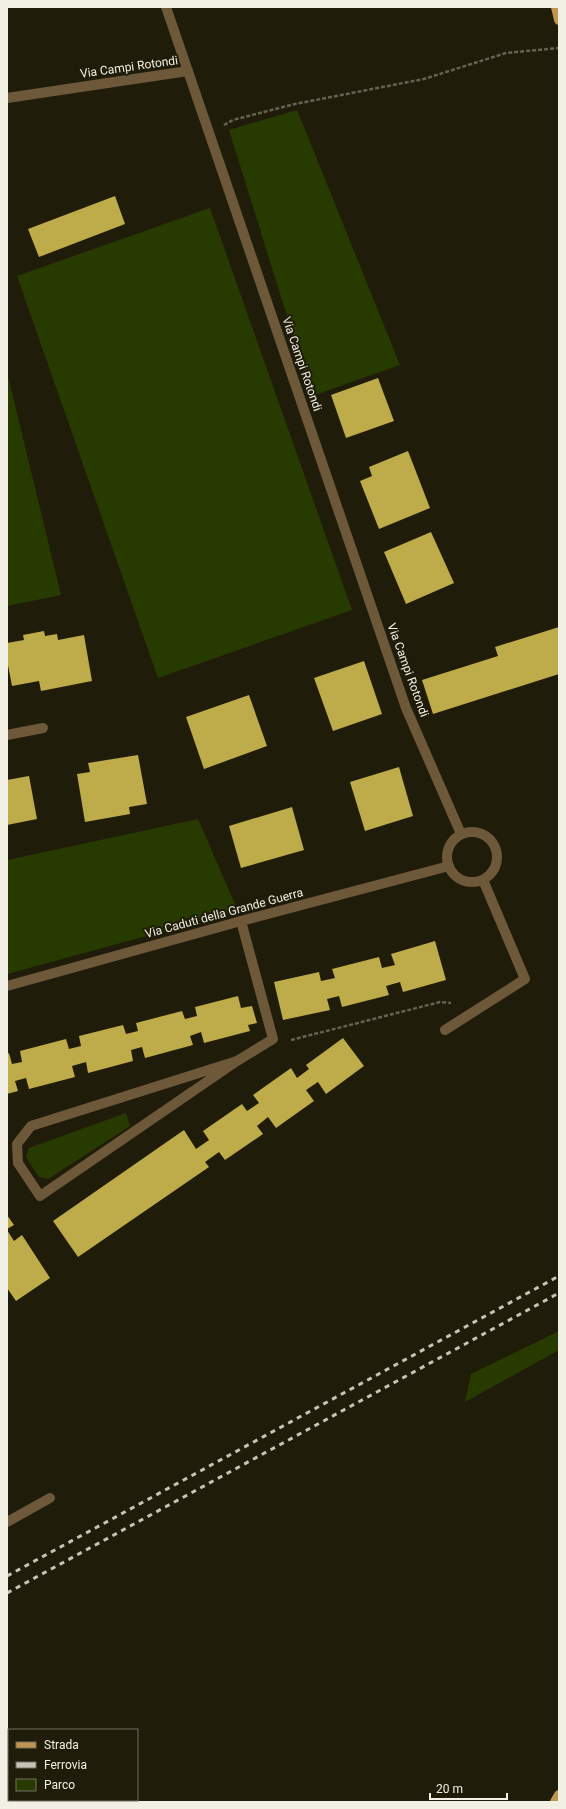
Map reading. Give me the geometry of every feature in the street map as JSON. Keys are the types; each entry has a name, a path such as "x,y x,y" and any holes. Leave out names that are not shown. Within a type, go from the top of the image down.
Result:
{"main road":[{"path":"556,7 559,20"},
{"path":"555,1802 559,1795"}],"street":[{"path":"166,7 188,71"},
{"name":"Via Campi Rotondi","path":"7,98 188,71 406,708 462,834"},
{"path":"7,735 43,728"},
{"path":"478,832 485,835 496,848 498,856 497,864 493,872 483,880 470,882 462,881 455,876 448,866 447,853 450,845 462,834 478,832"},
{"name":"Via Caduti della Grande Guerra","path":"7,986 241,921 448,866"},
{"path":"445,1030 525,979 483,880"},
{"path":"237,1061 31,1126 17,1144 18,1163 40,1196 237,1061 273,1039 241,921"},
{"path":"7,1522 50,1498"}],"path":[{"path":"210,132 234,120 295,104 424,79 506,53 559,48"},
{"path":"273,1039 288,1041 440,1002 481,1007"}],"green space":[{"path":"297,110 400,365 312,396 229,130"},
{"path":"210,208 352,610 158,678 17,276"},
{"path":"7,372 61,595 7,606"},
{"path":"198,819 238,911 7,974 7,860"},
{"path":"126,1113 130,1126 48,1179 39,1177 26,1157 29,1148"},
{"path":"559,1331 559,1350 465,1402 471,1374"}],"building":[{"path":"115,196 125,224 39,257 28,229"},
{"path":"378,378 394,421 346,438 331,395"},
{"path":"408,451 430,508 379,529 360,481 372,476 369,467"},
{"path":"431,532 454,583 406,604 384,552"},
{"path":"559,627 559,674 433,714 422,680 498,656 495,647"},
{"path":"44,631 45,636 57,634 58,640 84,635 92,681 41,691 39,681 12,686 7,660 7,643 24,640 23,635"},
{"path":"364,661 382,714 333,731 314,678"},
{"path":"249,695 267,746 204,769 186,717"},
{"path":"138,755 147,804 129,807 130,814 85,822 77,774 90,772 88,763"},
{"path":"399,767 413,816 365,831 350,782"},
{"path":"29,776 37,819 7,825 7,780"},
{"path":"292,807 304,850 241,868 229,826"},
{"path":"435,941 446,980 403,992 400,982 386,986 389,995 342,1007 339,996 327,999 330,1010 283,1020 274,982 319,972 321,981 335,978 332,969 379,957 382,968 395,965 391,954"},
{"path":"238,996 241,1008 252,1006 257,1023 248,1025 250,1031 204,1043 201,1032 190,1036 193,1045 145,1058 142,1047 131,1050 133,1061 88,1073 86,1062 72,1066 75,1077 29,1089 26,1078 15,1081 18,1091 7,1094 7,1054 9,1053 12,1064 22,1062 20,1051 66,1039 69,1049 81,1046 79,1036 123,1025 126,1034 138,1031 136,1023 182,1011 185,1019 197,1016 195,1007"},
{"path":"343,1038 364,1066 326,1094 318,1082 306,1090 314,1101 276,1128 268,1117 257,1126 263,1134 225,1160 219,1152 205,1162 209,1167 78,1257 53,1221 184,1130 196,1149 209,1140 203,1131 242,1104 247,1111 259,1103 253,1095 291,1068 297,1078 309,1069 306,1065"},
{"path":"7,1215 14,1225 7,1229"},
{"path":"7,1230 14,1241 22,1235 50,1278 16,1301 7,1288"}],"railway":[{"path":"7,1576 559,1276"},
{"path":"7,1593 559,1293"}]}
